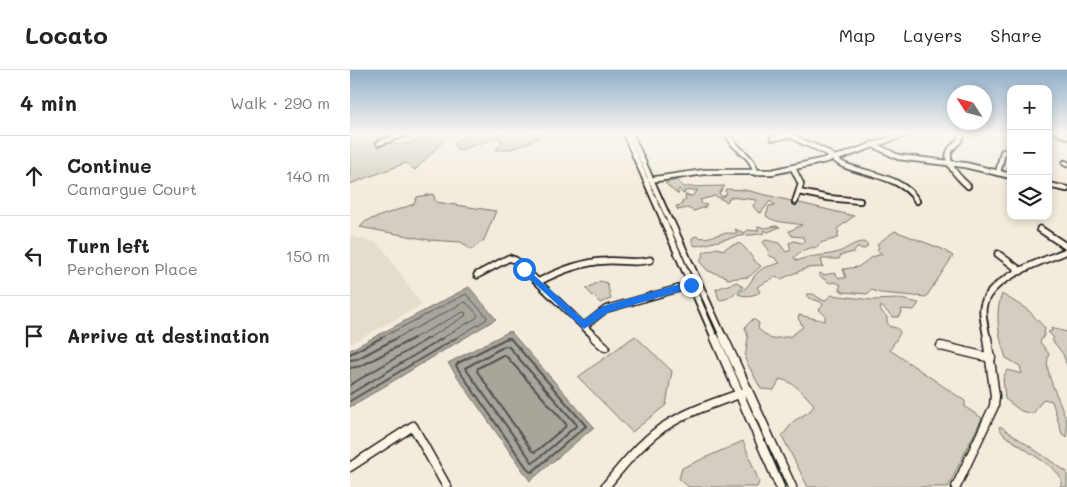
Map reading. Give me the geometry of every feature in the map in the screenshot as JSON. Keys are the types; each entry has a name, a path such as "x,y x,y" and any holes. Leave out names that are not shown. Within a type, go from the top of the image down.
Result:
{"street":[{"path":"633,152 780,487"},
{"path":"639,152 792,487"},
{"path":"743,152 751,158 756,174"},
{"path":"827,152 844,166 873,173 903,187 913,194 917,201"},
{"path":"646,183 704,172 756,174 793,168 850,152"},
{"path":"889,152 898,157 950,164 1007,175"},
{"path":"949,152 950,164 957,176 968,186"},
{"path":"998,173 1004,152"},
{"path":"793,168 801,178 802,186 795,202"},
{"path":"1052,186 1067,189"},
{"path":"799,192 828,198 860,201"},
{"path":"1040,229 1067,247"},
{"path":"956,487 994,406 991,358 983,308 985,298 1010,276 1067,251"},
{"path":"998,254 1020,271"},
{"path":"477,275 509,258 516,260 605,347"},
{"path":"538,282 553,274 602,261 639,263 650,260"},
{"path":"584,326 606,309 691,285"},
{"path":"941,346 991,358"},
{"path":"605,487 658,430 671,422 748,391"},
{"path":"350,467 412,426 447,487"}],"shaded area":[{"path":"350,152 432,152 415,170 406,163 350,184"},
{"path":"677,180 683,187 725,186 719,193 722,197 727,194 726,189 745,190 854,216 837,229 839,237 819,244 817,248 802,251 794,257 797,261 808,257 836,253 857,243 864,242 868,245 865,249 857,248 854,252 841,255 839,259 821,259 823,267 807,268 781,279 775,277 757,287 760,292 755,294 740,295 738,294 747,287 763,268 780,263 768,255 769,250 763,242 766,240 779,243 786,252 791,250 789,243 794,241 802,243 804,241 803,237 792,236 789,231 802,225 779,222 766,216 769,206 775,205 770,201 761,213 753,206 757,200 730,197 727,202 715,196 700,200 702,204 707,205 705,207 694,211 687,208 678,210 676,206 682,205 682,202 686,199 685,195 692,196 698,190 684,191 685,193 683,194 679,189 677,191 679,194 677,194 665,183"},
{"path":"433,194 436,202 496,211 484,240 471,250 461,242 429,240 360,227 366,221 414,204 417,197"},
{"path":"758,226 765,228 780,227 768,232 764,230 764,233 740,236 701,245 695,246 692,242 692,238 696,236 705,238 722,233 737,233 735,229 744,233 748,230 758,231"},
{"path":"895,231 942,249 953,256 926,297 880,293 872,290 867,294 843,292 839,289 841,285 835,282 830,283 818,275 820,273 823,275 835,273 839,278 846,278 843,269 858,267 872,257 882,254 877,250 879,247 877,244"},
{"path":"350,236 376,243 384,250 422,305 350,344"},
{"path":"739,243 761,266 749,277 727,279 727,277 708,271 700,262 704,252 717,248 724,250"},
{"path":"600,281 607,283 611,299 600,303 586,289"},
{"path":"737,282 743,287 742,289 726,299 719,300 716,289"},
{"path":"806,294 813,294 824,301 832,295 872,300 900,299 919,303 914,310 901,309 902,312 898,317 893,317 881,306 880,310 887,317 890,327 896,328 900,333 890,350 965,401 965,407 982,418 948,487 808,487 782,436 794,421 810,411 814,405 799,389 780,379 774,390 761,389 745,359 748,337 745,327 753,319 759,323 758,329 771,339 791,336 803,327 798,318 799,315 825,321 825,315 819,310 823,305 821,302 809,298"},
{"path":"1002,294 1028,310 1045,328 1040,342 1049,354 1048,370 1065,417 1067,437 1062,434 1052,401 1043,399 1033,414 1021,411 1005,399 1003,378 1007,370 1022,374 1020,366 1006,358 1001,342 998,310"},
{"path":"1051,328 1067,332 1067,366 1063,354 1052,340 1054,338 1048,332 1052,331"},
{"path":"635,336 672,371 666,405 632,432 578,377"},
{"path":"1000,426 1067,472 1067,487 1060,487 1061,479 1053,468 1004,435 999,428"},
{"path":"743,441 759,482 757,487 689,487 679,479 682,468"}],"water":[{"path":"469,287 496,319 350,407 350,350"},
{"path":"510,331 594,427 530,481 448,363"}],"route":[{"path":"524,269 584,326 606,309 691,285"}]}
